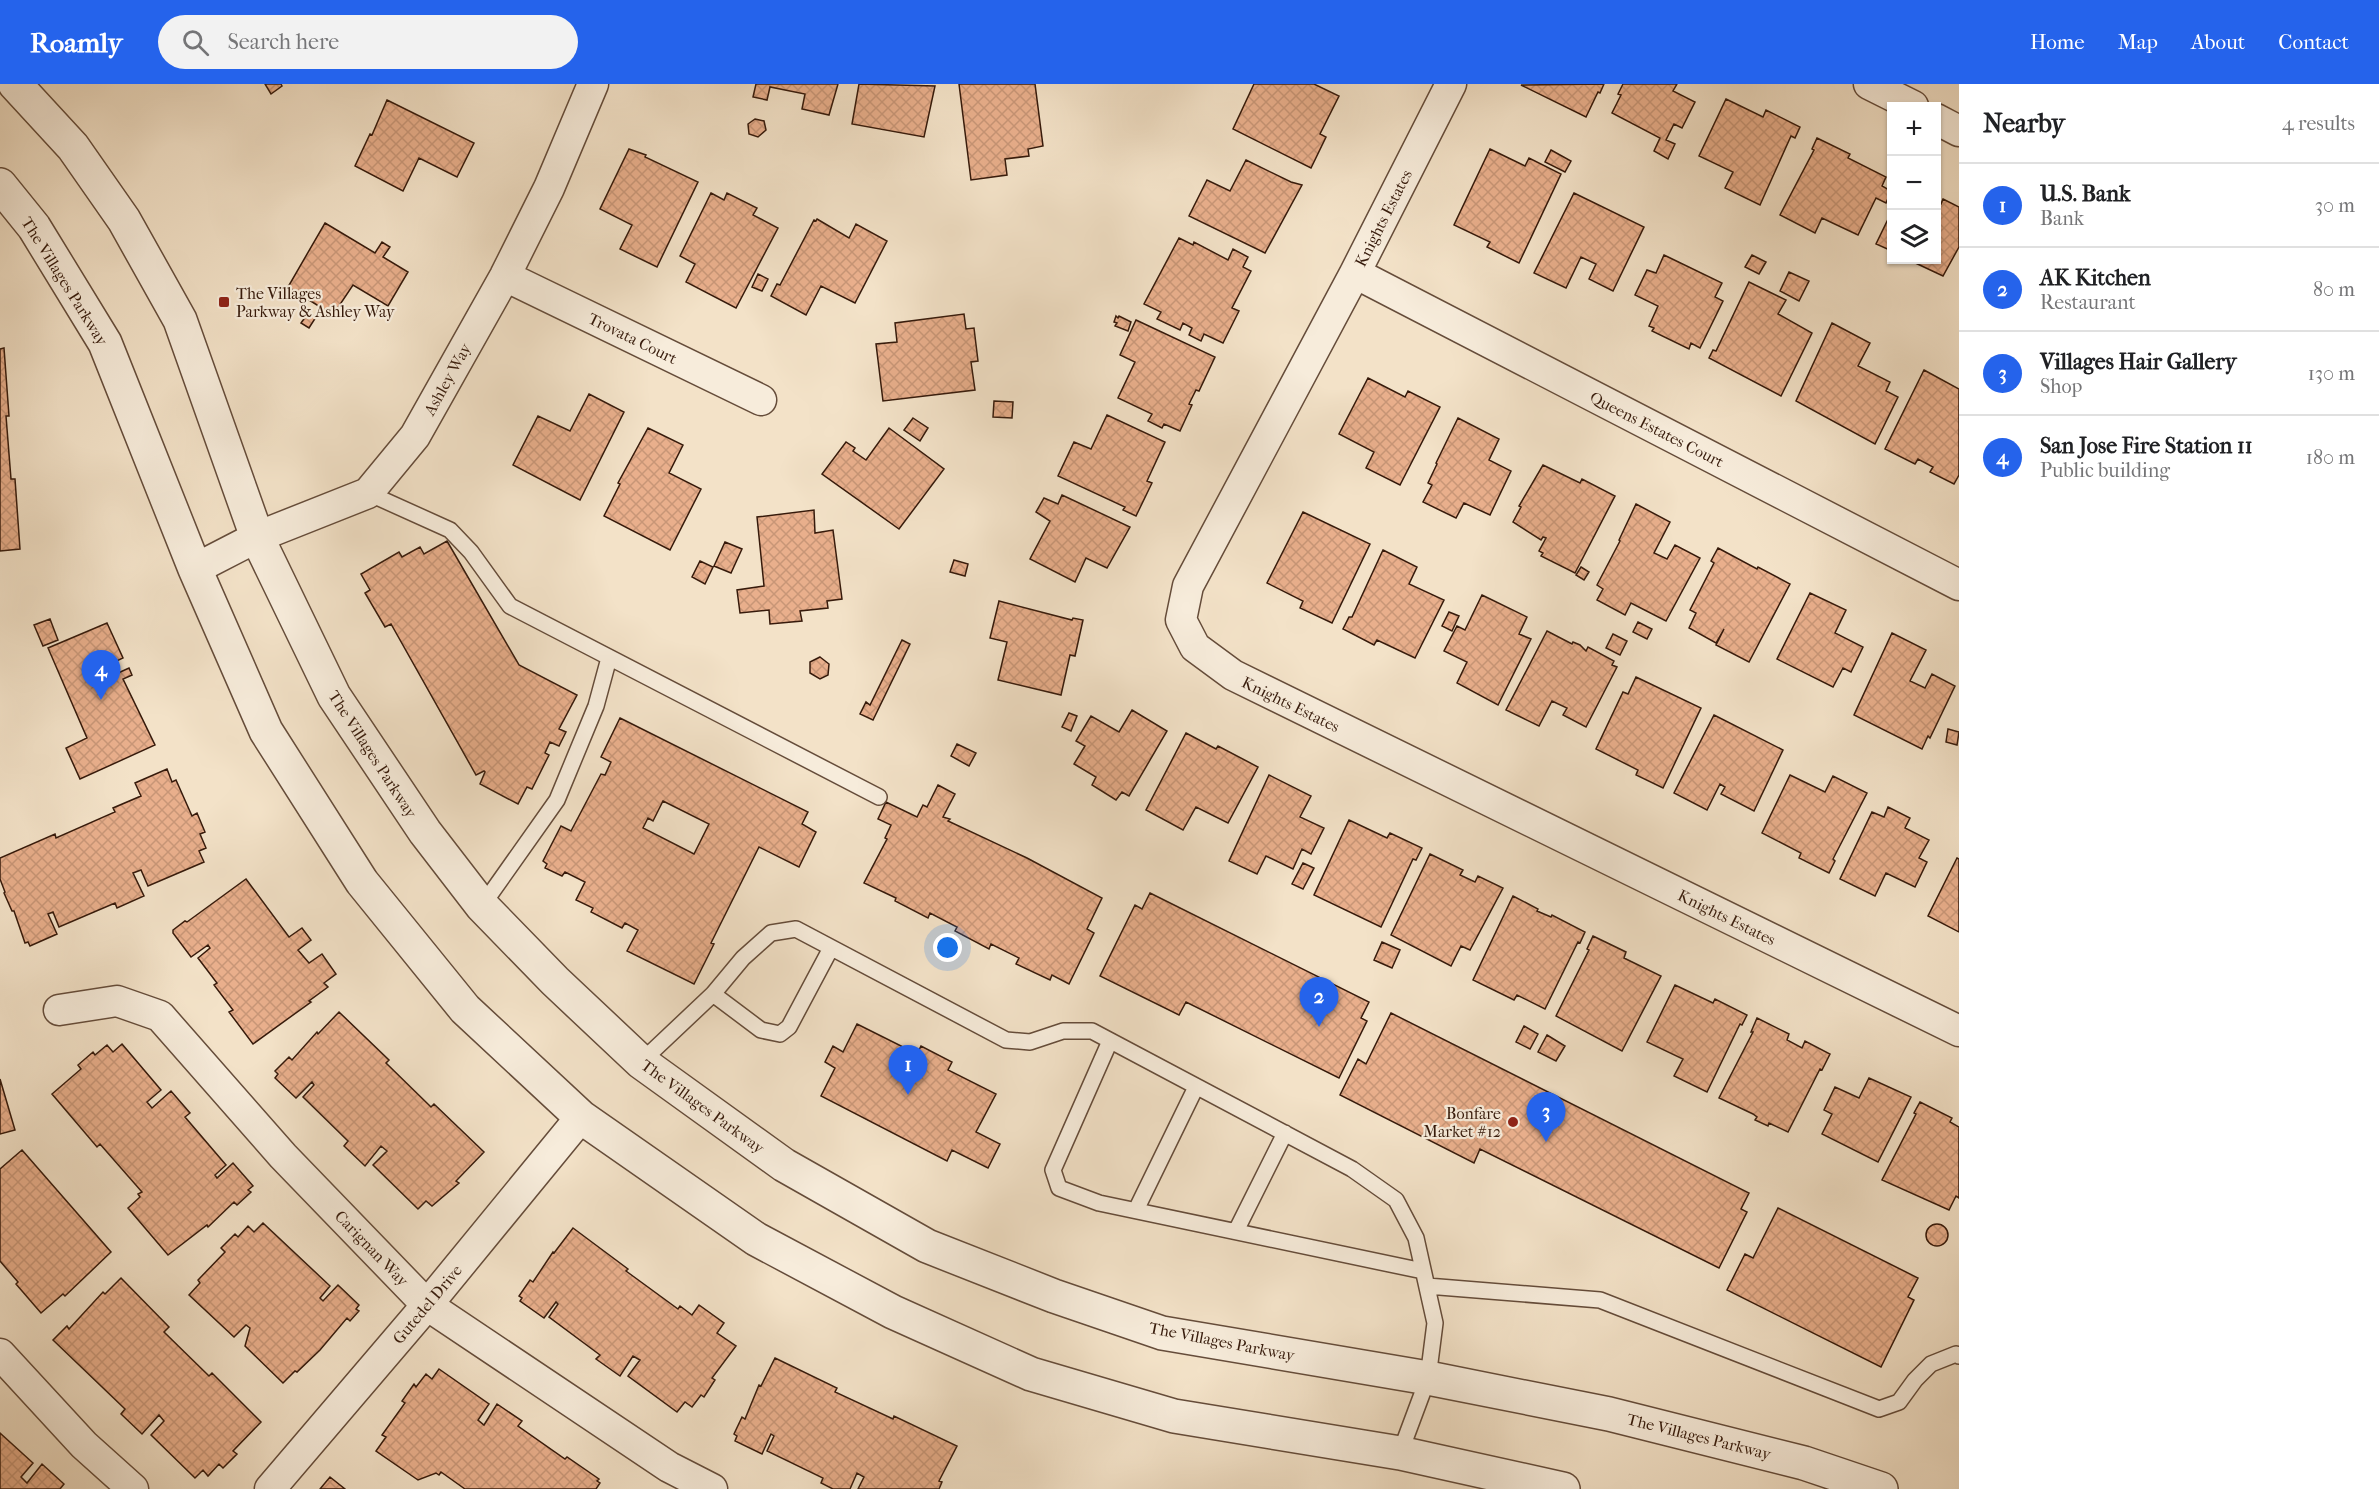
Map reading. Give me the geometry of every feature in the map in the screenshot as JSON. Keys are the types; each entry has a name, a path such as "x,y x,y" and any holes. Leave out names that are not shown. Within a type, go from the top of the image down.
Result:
{"street":[{"name":"Ashley Way","path":"195,569 257,537 368,493 415,436 505,276 549,188 593,84"},
{"name":"Knights Estates","path":"1451,84 1355,273 1188,586 1181,620 1195,647 1233,675 1959,1031"},
{"path":"1869,84 1904,102"},
{"name":"The Villages Parkway","path":"17,85 73,147 124,220 180,320 257,537 334,696 425,832 482,906 555,981 641,1062 784,1165 927,1246 1054,1296 1162,1333 1428,1378 1609,1414 1804,1463 1881,1489"},
{"path":"1941,121 1959,130"},
{"name":"The Villages Parkway","path":"0,185 34,227 105,343 195,569 266,731 362,882 465,1008 581,1117 756,1239 893,1312 1031,1374 1174,1416 1400,1453 1563,1489"},
{"name":"Queens Estates Court","path":"1355,273 1959,585"},
{"name":"Trovata Court","path":"505,276 761,400"},
{"name":"Carignan Way","path":"59,1010 117,1001 160,1016 283,1156 427,1305 669,1467 712,1489"},
{"name":"Gutedel Drive","path":"270,1489 427,1305 581,1117"},
{"path":"0,1354 84,1445 133,1489"}],"lane":[{"path":"368,493 450,530 471,552 510,606 879,797"},
{"path":"482,906 557,800 596,706 609,658"},
{"path":"641,1062 713,994 743,958 771,933 796,929 1006,1040 1030,1042 1063,1032 1092,1031 1352,1169 1396,1200 1416,1238 1435,1323 1428,1378 1400,1453"},
{"path":"713,994 761,1030 780,1034 789,1028 831,948"},
{"path":"1110,1041 1053,1170 1059,1188 1099,1203 1236,1231 1425,1279 1600,1300 1879,1409 1899,1402 1931,1364 1956,1354 1959,1356"},
{"path":"1136,1210 1196,1086"},
{"path":"1236,1231 1285,1133"}],"building":[{"path":"265,84 281,84 282,86 271,94"},
{"path":"756,84 838,84 829,115 802,109 805,94 770,87 767,100 753,97"},
{"path":"859,84 935,86 924,137 852,124"},
{"path":"959,84 1035,84 1043,146 1028,149 1029,156 1005,159 1007,175 971,180"},
{"path":"1254,84 1314,84 1339,96 1320,134 1326,137 1311,168 1233,129"},
{"path":"1604,84 1586,117 1521,85"},
{"path":"1623,84 1677,84 1673,91 1695,102 1682,128 1674,124 1666,140 1675,144 1668,159 1654,151 1660,138 1612,113 1621,95 1618,94"},
{"path":"1726,99 1763,117 1766,110 1800,127 1795,138 1791,136 1760,205 1725,188 1733,172 1699,156"},
{"path":"387,100 474,143 457,177 419,158 403,191 355,166"},
{"path":"755,119 764,121 766,130 758,137 749,134 748,124"},
{"path":"1817,138 1850,154 1848,158 1886,177 1882,186 1887,189 1886,203 1876,198 1858,235 1822,218 1815,233 1780,215 1814,150 1812,149"},
{"path":"629,149 646,155 645,157 698,182 657,267 620,249 632,225 600,209"},
{"path":"1490,149 1525,166 1529,158 1561,174 1519,263 1487,247 1490,242 1454,225"},
{"path":"1551,150 1571,161 1565,172 1545,162"},
{"path":"1246,160 1302,185 1265,253 1189,216 1207,180 1230,191"},
{"path":"711,193 724,200 727,193 757,208 753,215 778,228 736,308 686,282 695,264 680,256"},
{"path":"1574,193 1644,227 1613,291 1589,279 1596,264 1581,257 1566,288 1534,273"},
{"path":"1943,199 1959,207 1959,247 1943,276 1918,264 1941,264 1941,204"},
{"path":"817,219 849,238 856,224 887,241 855,303 821,286 806,315 771,296 777,284 780,285 814,220"},
{"path":"1887,221 1887,249 1876,244"},
{"path":"325,223 375,253 382,242 390,247 383,257 408,272 388,306 353,285 333,315 288,287"},
{"path":"1179,238 1193,245 1194,242 1228,260 1233,249 1248,257 1243,267 1251,271 1232,308 1239,311 1223,343 1204,334 1201,341 1189,335 1192,328 1183,323 1180,330 1157,319 1161,312 1144,304"},
{"path":"1664,255 1722,283 1715,297 1723,301 1700,348 1691,343 1689,349 1652,331 1654,328 1649,326 1658,306 1635,295 1647,270 1656,273"},
{"path":"1752,255 1766,262 1759,274 1745,267"},
{"path":"1789,272 1809,281 1799,301 1780,291"},
{"path":"758,274 768,279 762,291 752,287"},
{"path":"1749,282 1786,300 1778,314 1812,333 1781,396 1709,358 1713,350 1716,351"},
{"path":"308,313 316,317 309,328 301,323"},
{"path":"964,314 966,329 974,328 978,361 971,362 975,390 883,401 876,344 897,342 895,323"},
{"path":"1116,316 1131,322 1128,331 1115,326"},
{"path":"1136,320 1215,357 1199,391 1196,390 1189,404 1192,405 1180,431 1164,424 1162,428 1148,421 1152,414 1118,398 1135,362 1120,355"},
{"path":"1832,323 1870,343 1858,366 1890,382 1886,391 1898,397 1875,444 1796,401"},
{"path":"4,348 11,479 15,479 20,549 0,551 0,349"},
{"path":"1924,370 1959,389 1959,475 1954,484 1930,472 1933,467 1918,459 1915,464 1885,449"},
{"path":"1368,378 1405,397 1408,391 1440,407 1400,485 1366,468 1374,452 1339,434"},
{"path":"589,394 624,412 580,500 513,465 538,416 570,431"},
{"path":"994,401 1013,402 1012,418 993,417"},
{"path":"1107,415 1165,442 1147,481 1152,483 1136,516 1123,510 1125,507 1058,476 1074,442 1091,449"},
{"path":"913,418 928,428 920,441 904,430"},
{"path":"1458,418 1499,439 1489,460 1511,471 1490,515 1464,503 1456,518 1423,502 1432,485 1428,483 1436,463"},
{"path":"648,428 683,445 669,473 701,489 670,550 604,516 620,484 618,483"},
{"path":"889,428 944,469 899,529 822,474 846,442 855,448 853,451 866,460"},
{"path":"1543,465 1580,483 1582,479 1615,496 1575,573 1541,556 1543,553 1539,551 1546,538 1543,537 1541,540 1513,522 1521,507 1519,506"},
{"path":"1062,495 1130,527 1107,568 1086,558 1075,582 1030,559 1050,521 1036,512 1044,498 1058,504"},
{"path":"1636,504 1670,522 1654,553 1667,559 1675,545 1700,558 1666,621 1631,603 1625,615 1597,600 1603,589 1597,585"},
{"path":"814,510 815,533 833,530 842,599 827,601 828,608 800,611 802,621 770,624 769,610 740,613 737,590 764,586 757,517"},
{"path":"1303,512 1370,544 1332,623 1300,608 1303,601 1267,583"},
{"path":"447,541 519,665 577,695 559,729 566,732 559,746 550,742 545,753 549,755 532,789 527,787 518,804 480,784 485,772 476,775 391,624 385,627 365,593 370,590 361,574 399,552 402,557 420,547 424,554"},
{"path":"725,542 742,549 731,573 714,566"},
{"path":"1718,548 1790,584 1749,662 1716,645 1724,629 1716,643 1689,628 1696,613 1690,610 1714,563 1711,561"},
{"path":"1383,550 1417,567 1409,584 1444,600 1415,658 1377,640 1374,645 1343,629 1349,617 1352,617"},
{"path":"954,560 968,564 965,576 950,572"},
{"path":"700,561 713,567 705,584 692,577"},
{"path":"1581,567 1589,572 1584,580 1576,575"},
{"path":"1810,593 1846,610 1835,633 1863,647 1851,672 1843,668 1833,687 1777,659"},
{"path":"1482,595 1527,617 1519,634 1531,639 1498,705 1457,683 1467,662 1444,651 1457,626 1465,630"},
{"path":"999,601 1072,620 1073,618 1083,620 1075,656 1070,655 1061,695 998,680 1007,642 990,638"},
{"path":"1449,612 1459,616 1452,631 1442,626"},
{"path":"50,619 58,640 43,646 34,625"},
{"path":"1638,622 1652,629 1647,639 1633,632"},
{"path":"107,623 123,658 100,669 105,679 129,668 132,675 123,679 155,745 80,779 66,748 87,738 48,648"},
{"path":"1547,631 1572,644 1573,642 1580,645 1586,651 1588,647 1614,661 1612,665 1617,667 1586,727 1563,715 1567,708 1552,701 1539,726 1506,710"},
{"path":"1892,633 1926,650 1910,681 1925,688 1932,674 1955,686 1930,738 1928,736 1922,749 1854,715"},
{"path":"1613,634 1627,641 1620,655 1606,648"},
{"path":"902,640 910,644 873,720 860,714 866,702 870,705"},
{"path":"820,657 829,664 828,675 820,679 810,673 810,662"},
{"path":"1636,677 1701,708 1663,788 1636,775 1638,770 1596,749 1623,692 1628,694"},
{"path":"1132,710 1167,731 1129,796 1122,792 1116,800 1092,785 1096,777 1074,764 1085,746 1076,741 1091,716 1119,732"},
{"path":"1069,713 1077,716 1071,731 1062,727"},
{"path":"1714,715 1783,750 1754,811 1721,794 1725,787 1720,784 1707,810 1674,793"},
{"path":"620,718 808,812 802,824 816,832 799,867 759,847 711,943 714,944 694,984 627,951 638,930 625,923 622,928 591,912 593,908 576,900 585,882 565,872 562,876 545,868 547,864 543,861 561,826 571,831 601,774 605,775 611,762 601,757","holes":["663,801 709,824 694,854 643,828 648,818 653,821"]},
{"path":"1948,729 1959,732 1957,745 1946,742"},
{"path":"1186,733 1216,749 1218,746 1258,767 1228,823 1196,807 1183,830 1146,810"},
{"path":"957,744 976,753 969,766 951,756"},
{"path":"167,769 172,782 176,780 192,816 197,813 205,832 200,834 206,848 199,851 204,862 148,886 141,870 133,873 144,896 117,908 115,903 59,927 53,912 48,914 57,934 30,946 28,942 25,943 14,911 4,893 0,879 0,858 55,834 56,838 115,812 113,808 141,796 135,783"},
{"path":"1269,775 1311,796 1300,817 1324,828 1311,854 1302,849 1293,869 1266,856 1257,874 1229,861"},
{"path":"1790,775 1825,792 1833,776 1867,793 1833,859 1835,861 1829,873 1799,858 1801,853 1762,833"},
{"path":"938,785 955,794 943,817 950,819 948,821 1027,858 1102,898 1087,929 1094,933 1069,984 1052,975 1050,980 1016,964 1019,958 991,944 989,949 955,931 957,927 930,913 928,918 895,901 896,898 864,883 887,839 885,838 891,825 878,819 886,802 917,817 923,805 927,807"},
{"path":"1888,807 1910,818 1905,828 1929,840 1919,858 1927,862 1915,887 1886,873 1875,896 1840,879 1872,812 1884,817"},
{"path":"1349,820 1387,838 1390,833 1422,848 1416,860 1413,859 1381,927 1314,895"},
{"path":"1430,854 1463,870 1460,875 1475,882 1478,876 1503,888 1470,950 1461,946 1451,966 1391,935"},
{"path":"1957,858 1959,859 1959,932 1928,916"},
{"path":"1303,863 1314,868 1303,889 1292,884"},
{"path":"246,879 289,937 302,928 311,940 298,950 309,963 322,954 336,974 324,983 328,987 309,1001 311,1002 253,1044 229,1012 233,1010 214,985 217,983 198,958 210,948 208,945 191,957 173,933 173,930 185,921 187,922"},
{"path":"1150,893 1369,1002 1361,1018 1367,1021 1339,1078 1186,1002 1179,1015 1100,976 1135,905 1142,909"},
{"path":"1513,896 1538,909 1537,911 1551,917 1552,915 1585,932 1545,1009 1517,995 1514,1000 1473,980"},
{"path":"1593,936 1626,952 1624,958 1661,976 1622,1051 1556,1016 1589,950 1587,949"},
{"path":"1382,942 1400,950 1392,968 1374,960"},
{"path":"1675,985 1713,1003 1715,999 1747,1015 1742,1025 1740,1024 1707,1092 1674,1076 1683,1059 1647,1042"},
{"path":"339,1012 389,1060 386,1063 431,1107 434,1104 484,1152 456,1181 459,1183 432,1206 426,1201 418,1209 373,1165 387,1151 381,1146 365,1166 344,1146 348,1141 303,1097 314,1085 312,1082 296,1098 275,1078 278,1074 275,1071 289,1057 292,1060"},
{"path":"1391,1013 1749,1193 1741,1209 1747,1212 1719,1268 1480,1149 1474,1163 1340,1095 1358,1059 1366,1064"},
{"path":"1757,1018 1789,1034 1787,1040 1802,1048 1805,1041 1830,1054 1788,1132 1769,1123 1768,1126 1755,1120 1757,1117 1753,1114 1719,1098 1753,1032 1751,1032"},
{"path":"857,1024 917,1054 921,1046 952,1062 948,1070 996,1094 976,1132 1000,1144 988,1168 952,1150 947,1161 821,1096 835,1068 825,1062 833,1046 843,1052"},
{"path":"1524,1026 1538,1034 1530,1049 1516,1042"},
{"path":"1547,1035 1565,1046 1556,1061 1538,1052"},
{"path":"122,1044 161,1090 147,1102 152,1108 171,1091 190,1113 185,1117 226,1165 215,1175 217,1178 233,1163 253,1186 248,1190 251,1192 237,1205 234,1202 208,1227 207,1225 168,1255 128,1208 142,1192 100,1144 97,1147 52,1094 81,1069 78,1065 93,1052 95,1055 107,1045 113,1052"},
{"path":"1869,1078 1911,1097 1878,1162 1822,1134 1832,1114 1824,1110 1835,1087 1859,1098"},
{"path":"0,1079 15,1130 0,1134"},
{"path":"1920,1102 1952,1118 1950,1122 1959,1127 1959,1198 1956,1196 1949,1210 1882,1180"},
{"path":"22,1150 111,1252 65,1296 63,1294 41,1313 0,1261 0,1169"},
{"path":"1778,1208 1918,1278 1908,1297 1914,1300 1881,1367 1727,1290 1745,1254 1753,1258"},
{"path":"263,1223 330,1286 320,1298 323,1301 338,1285 359,1305 356,1309 359,1311 350,1321 347,1318 320,1350 283,1383 245,1346 250,1328 246,1325 234,1337 189,1295 200,1283 198,1280 225,1252 221,1248 235,1234 238,1237 248,1226 254,1232"},
{"path":"1937,1224 1945,1227 1948,1235 1945,1243 1937,1246 1929,1243 1926,1235 1929,1227"},
{"path":"573,1228 678,1309 680,1306 692,1315 699,1305 724,1323 717,1333 736,1346 712,1378 715,1380 704,1397 701,1395 692,1407 685,1402 677,1412 628,1376 640,1360 633,1356 620,1376 596,1359 600,1355 549,1317 558,1304 556,1302 544,1318 520,1301 522,1298 519,1296 530,1280 533,1282"},
{"path":"121,1278 169,1327 164,1332 209,1376 212,1373 261,1422 233,1451 237,1454 223,1468 219,1464 208,1476 203,1470 195,1478 151,1435 164,1421 159,1415 142,1434 121,1414 125,1409 53,1340 67,1326 69,1329 103,1292 105,1294"},
{"path":"775,1358 837,1388 835,1392 893,1419 894,1416 957,1446 939,1481 942,1482 939,1489 858,1489 864,1477 857,1473 850,1489 833,1489 821,1483 823,1478 767,1451 774,1436 771,1434 762,1454 735,1441 737,1436 734,1434 742,1417 745,1419 759,1385 761,1386"},
{"path":"439,1369 489,1404 478,1420 484,1425 497,1404 522,1421 518,1426 565,1459 567,1457 599,1479 597,1481 600,1483 596,1489 465,1489 441,1472 439,1475 436,1473 418,1480 376,1451 386,1437 382,1435 405,1403 402,1401 414,1384 416,1387 426,1374 432,1379"},
{"path":"0,1433 33,1463 21,1477 27,1483 42,1464 64,1484 60,1489 0,1489"},
{"path":"330,1477 345,1489 320,1489"}],"place":[{"name":"The Villages Parkway & Ashley Way","path":"224,302"},
{"name":"San Jose Fire Station 11","path":"101,700"},
{"name":"AK Kitchen","path":"1319,1027"},
{"name":"U.S. Bank","path":"908,1095"},
{"name":"Bonfare Market #12","path":"1513,1122"},
{"name":"Villages Hair Gallery","path":"1546,1142"}]}
